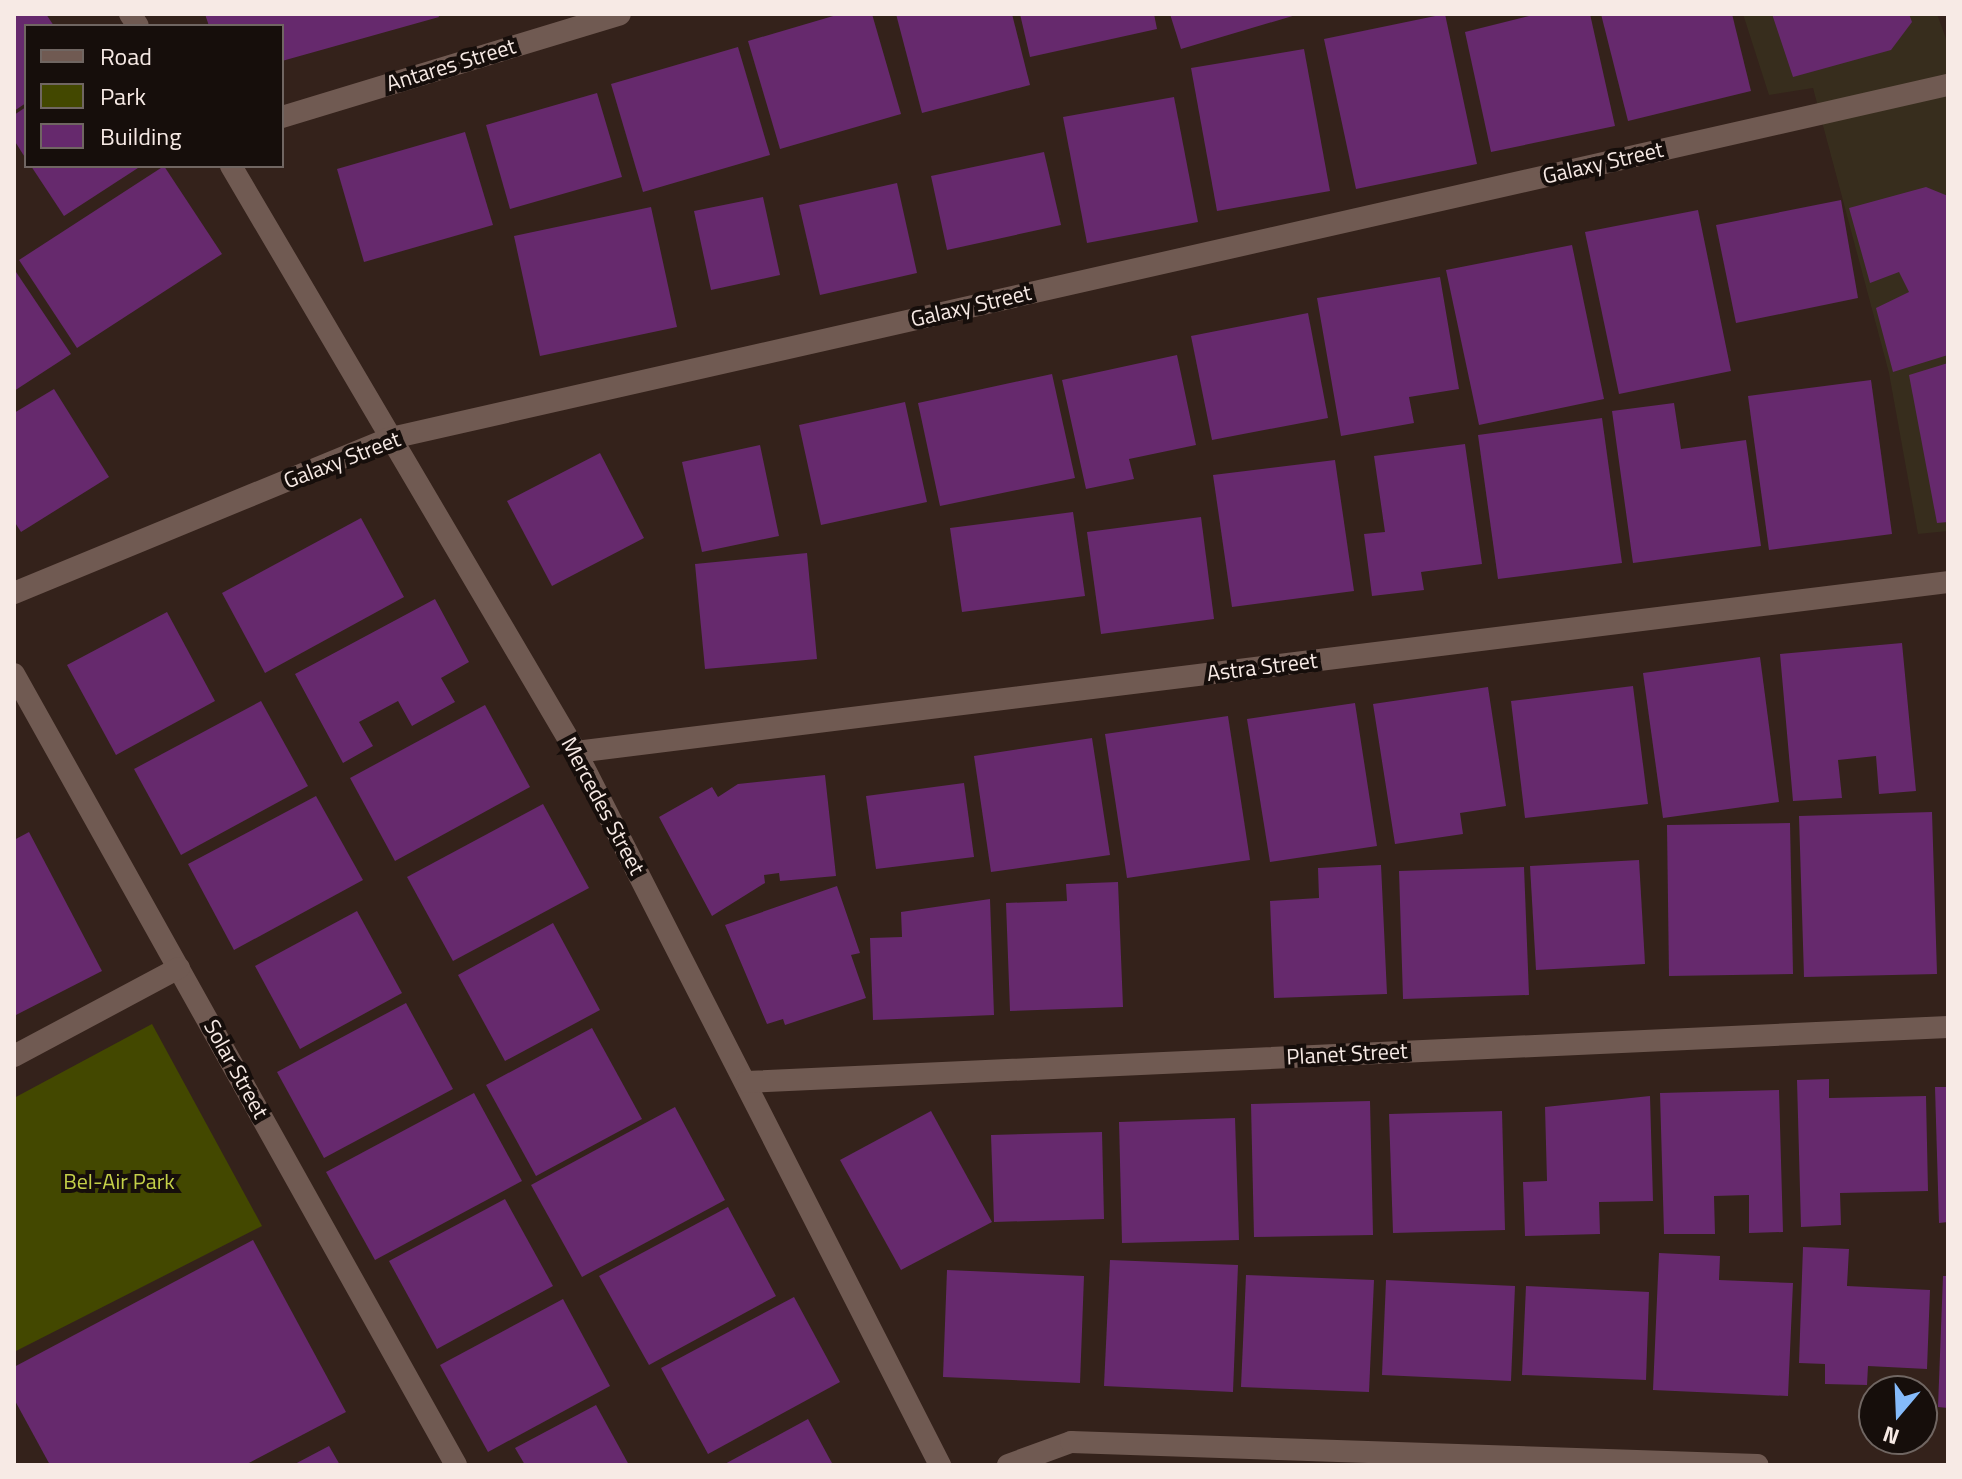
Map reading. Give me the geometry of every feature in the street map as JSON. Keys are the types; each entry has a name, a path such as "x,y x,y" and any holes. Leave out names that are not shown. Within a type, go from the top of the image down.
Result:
{"street":[{"name":"Antares Street","path":"284,116 620,14"},
{"name":"Galaxy Street","path":"14,593 387,439 1948,85"},
{"name":"Mercedes Street","path":"232,168 387,439 576,752 940,1465"},
{"name":"Astra Street","path":"576,752 1948,582"},
{"name":"Solar Street","path":"14,674 456,1465"},
{"path":"14,1056 179,968"},
{"name":"Planet Street","path":"747,1082 1948,1027"},
{"path":"1008,1465 1071,1442 1758,1465"}],"shaded area":[{"path":"1743,14 1937,14 1948,44 1948,531 1918,534 1889,373 1813,88 1769,95"}],"green space":[{"name":"Bel-Air Park","path":"152,1024 262,1226 14,1352 14,1098"}],"building":[{"path":"14,14 46,14 53,24 24,24 24,104 14,111"},
{"path":"205,14 438,14 439,17 284,60 284,24 208,24"},
{"path":"840,14 872,14 901,114 780,149 748,41"},
{"path":"896,14 1012,14 1030,85 922,113"},
{"path":"1020,14 1154,14 1157,29 1030,57"},
{"path":"1170,14 1295,14 1296,15 1181,49"},
{"path":"1445,14 1477,164 1356,189 1324,39"},
{"path":"1537,14 1590,14 1615,126 1491,152 1465,32"},
{"path":"1601,14 1732,14 1751,91 1628,121"},
{"path":"1772,14 1909,14 1912,22 1891,50 1793,77"},
{"path":"738,47 770,155 643,192 611,84"},
{"path":"1304,49 1330,191 1217,211 1191,68"},
{"path":"597,93 622,177 510,209 486,125"},
{"path":"1174,97 1198,222 1087,243 1063,117"},
{"path":"24,108 24,156 14,140 14,115"},
{"path":"465,132 493,225 364,262 337,169"},
{"path":"1044,152 1061,225 947,250 931,176"},
{"path":"32,168 138,168 64,216"},
{"path":"161,168 165,168 222,254 77,348 19,260"},
{"path":"897,183 917,273 820,295 799,205"},
{"path":"1926,187 1948,196 1948,355 1893,372 1876,308 1909,292 1899,272 1870,283 1849,208"},
{"path":"763,197 780,275 711,290 694,211"},
{"path":"1841,200 1858,298 1736,323 1716,225"},
{"path":"651,207 677,327 540,356 514,236"},
{"path":"1698,210 1731,371 1619,394 1585,232"},
{"path":"1572,245 1604,399 1479,425 1446,270"},
{"path":"14,269 71,354 14,391"},
{"path":"1440,277 1459,389 1409,397 1414,423 1341,436 1317,298"},
{"path":"1308,313 1328,418 1212,440 1191,336"},
{"path":"1177,355 1196,445 1129,459 1134,479 1086,489 1062,380"},
{"path":"1948,363 1948,522 1937,523 1909,375"},
{"path":"1052,374 1075,478 940,506 918,403"},
{"path":"1871,380 1892,534 1769,550 1748,396"},
{"path":"54,389 109,477 21,532 14,521 14,413"},
{"path":"905,402 927,502 821,525 799,425"},
{"path":"1674,403 1681,449 1746,440 1761,546 1633,563 1612,411"},
{"path":"1602,418 1622,563 1498,579 1478,435"},
{"path":"1465,444 1482,564 1421,572 1424,590 1372,596 1364,534 1385,532 1374,456"},
{"path":"760,445 779,536 702,552 682,462"},
{"path":"600,453 644,538 552,586 507,501"},
{"path":"1335,460 1354,591 1232,607 1213,475"},
{"path":"1073,512 1085,596 962,612 950,528"},
{"path":"1201,517 1214,619 1101,634 1087,532"},
{"path":"361,518 404,597 265,673 222,593"},
{"path":"807,553 817,659 705,669 695,564"},
{"path":"435,599 469,662 441,678 455,702 412,726 398,701 359,722 373,746 343,763 295,674"},
{"path":"167,612 215,701 116,755 67,665"},
{"path":"1902,643 1916,791 1879,794 1876,756 1838,760 1842,798 1793,801 1780,654"},
{"path":"1760,657 1779,802 1663,818 1643,673"},
{"path":"1633,686 1648,804 1525,818 1511,701"},
{"path":"1488,687 1506,806 1460,813 1463,834 1395,844 1373,704"},
{"path":"261,701 308,786 181,855 134,769"},
{"path":"1355,703 1377,846 1270,862 1247,719"},
{"path":"485,705 530,787 395,861 350,778"},
{"path":"1228,716 1250,860 1127,878 1105,734"},
{"path":"1092,738 1110,855 991,872 974,756"},
{"path":"825,775 836,876 780,881 779,873 764,875 765,883 712,916 659,817 712,787 718,797 738,784"},
{"path":"964,783 974,857 876,869 866,796"},
{"path":"316,796 363,880 234,950 188,864"},
{"path":"543,804 589,888 453,961 407,877"},
{"path":"1932,812 1937,974 1804,977 1799,816"},
{"path":"1790,823 1793,974 1669,976 1667,825"},
{"path":"29,832 102,971 14,1016 14,840"},
{"path":"1639,860 1645,964 1536,970 1530,866"},
{"path":"1381,865 1387,994 1274,998 1270,901 1319,898 1318,868"},
{"path":"1524,867 1529,995 1403,999 1399,871"},
{"path":"1118,882 1123,1007 1010,1011 1006,903 1067,901 1066,884"},
{"path":"837,886 860,953 851,955 866,998 785,1025 783,1019 767,1024 725,925"},
{"path":"990,899 994,1015 873,1020 870,938 902,937 901,912"},
{"path":"357,911 402,993 300,1049 255,966"},
{"path":"553,923 600,1010 505,1061 458,975"},
{"path":"406,1003 453,1089 324,1158 277,1072"},
{"path":"592,1028 642,1119 536,1176 486,1085"},
{"path":"1829,1079 1829,1098 1926,1096 1928,1191 1840,1193 1841,1225 1801,1227 1797,1080"},
{"path":"1935,1087 1948,1087 1948,1222 1939,1223"},
{"path":"1779,1090 1783,1232 1749,1233 1749,1195 1714,1196 1715,1234 1664,1234 1660,1093"},
{"path":"474,1093 522,1181 375,1260 326,1172"},
{"path":"1650,1096 1653,1201 1599,1202 1600,1234 1525,1236 1523,1182 1547,1181 1545,1107"},
{"path":"1370,1101 1373,1235 1254,1237 1251,1104"},
{"path":"675,1107 725,1200 582,1277 531,1185"},
{"path":"931,1111 992,1222 901,1270 840,1160"},
{"path":"1502,1111 1505,1230 1393,1233 1389,1114"},
{"path":"1235,1118 1239,1240 1122,1243 1119,1122"},
{"path":"1102,1132 1104,1219 994,1222 991,1135"},
{"path":"505,1199 553,1286 437,1349 389,1261"},
{"path":"728,1207 776,1296 649,1365 599,1276"},
{"path":"253,1240 346,1412 245,1465 50,1465 14,1399 14,1367"},
{"path":"1803,1247 1849,1249 1847,1286 1930,1290 1927,1369 1868,1366 1868,1375 1858,1375 1858,1385 1825,1384 1825,1364 1799,1363"},
{"path":"1659,1253 1720,1256 1719,1280 1793,1283 1788,1396 1653,1390"},
{"path":"1110,1260 1238,1265 1233,1392 1104,1386"},
{"path":"947,1270 1084,1276 1080,1383 943,1377"},
{"path":"1246,1275 1374,1280 1369,1392 1241,1387"},
{"path":"1943,1276 1948,1276 1948,1408 1938,1407"},
{"path":"1386,1280 1515,1286 1511,1381 1382,1375"},
{"path":"1526,1286 1649,1292 1646,1380 1522,1375"},
{"path":"794,1297 840,1382 708,1454 661,1368"},
{"path":"563,1299 610,1386 488,1452 440,1365"},
{"path":"596,1405 629,1465 525,1465 515,1448"},
{"path":"808,1419 833,1465 723,1465"},
{"path":"329,1446 340,1465 293,1465"}]}
